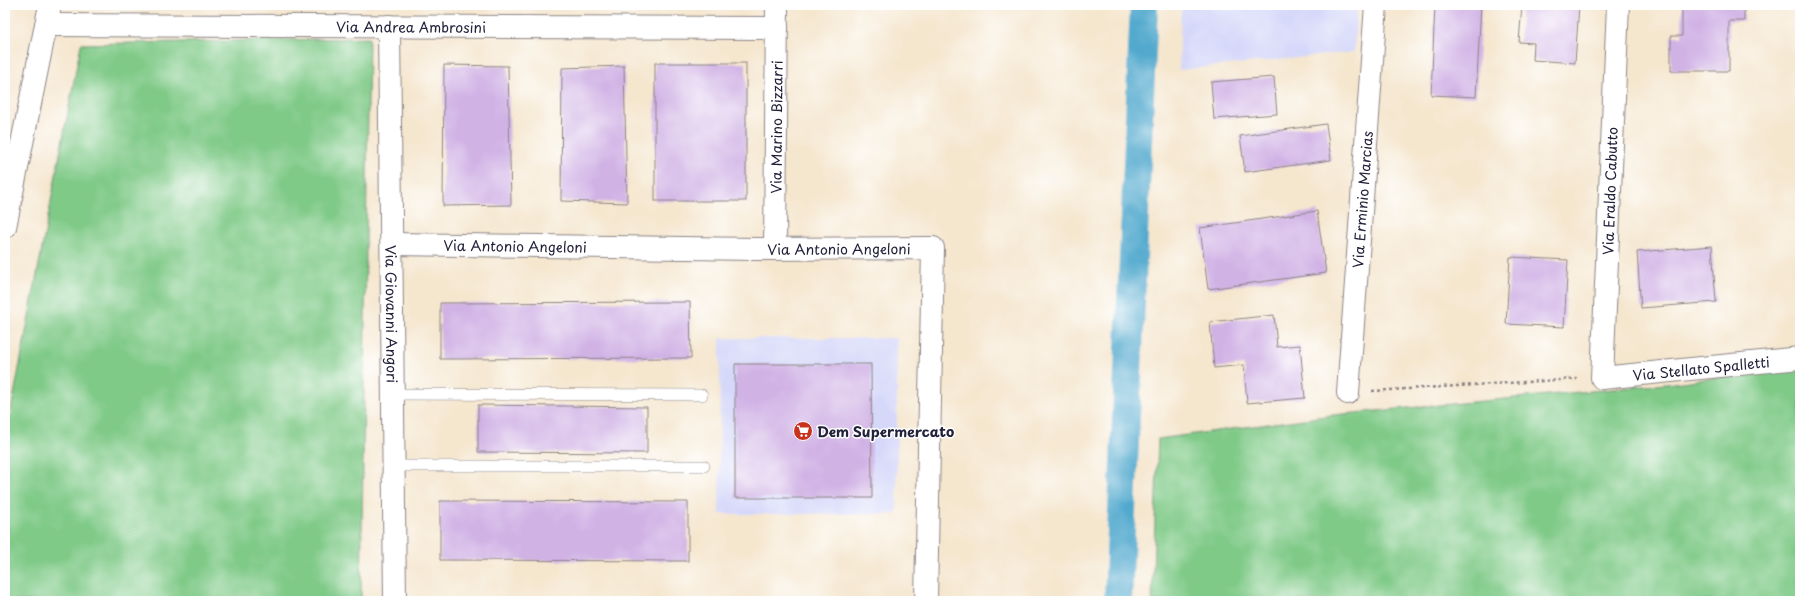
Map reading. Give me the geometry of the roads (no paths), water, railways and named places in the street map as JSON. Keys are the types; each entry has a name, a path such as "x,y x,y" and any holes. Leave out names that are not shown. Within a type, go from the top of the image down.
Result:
{"street":[{"name":"Via Marino Bizzarri","path":"775,249 777,5"},
{"name":"Via Erminio Marcias","path":"1348,393 1376,5"},
{"name":"Via Eraldo Cabutto","path":"1602,378 1618,5"},
{"name":"Via Andrea Ambrosini","path":"48,15 389,26 777,28"},
{"path":"5,227 48,15"},
{"name":"Via Giovanni Angori","path":"389,26 395,601"},
{"name":"Via Antonio Angeloni","path":"392,244 775,249 933,248 926,601"},
{"name":"Via Stellato Spalletti","path":"1602,378 1800,358"}],"lane":[{"path":"393,394 702,396"},
{"path":"394,466 704,466"}],"waterway":[{"path":"1118,601 1144,5"}],"place":[{"name":"Dem Supermercato","path":"803,431"}]}
